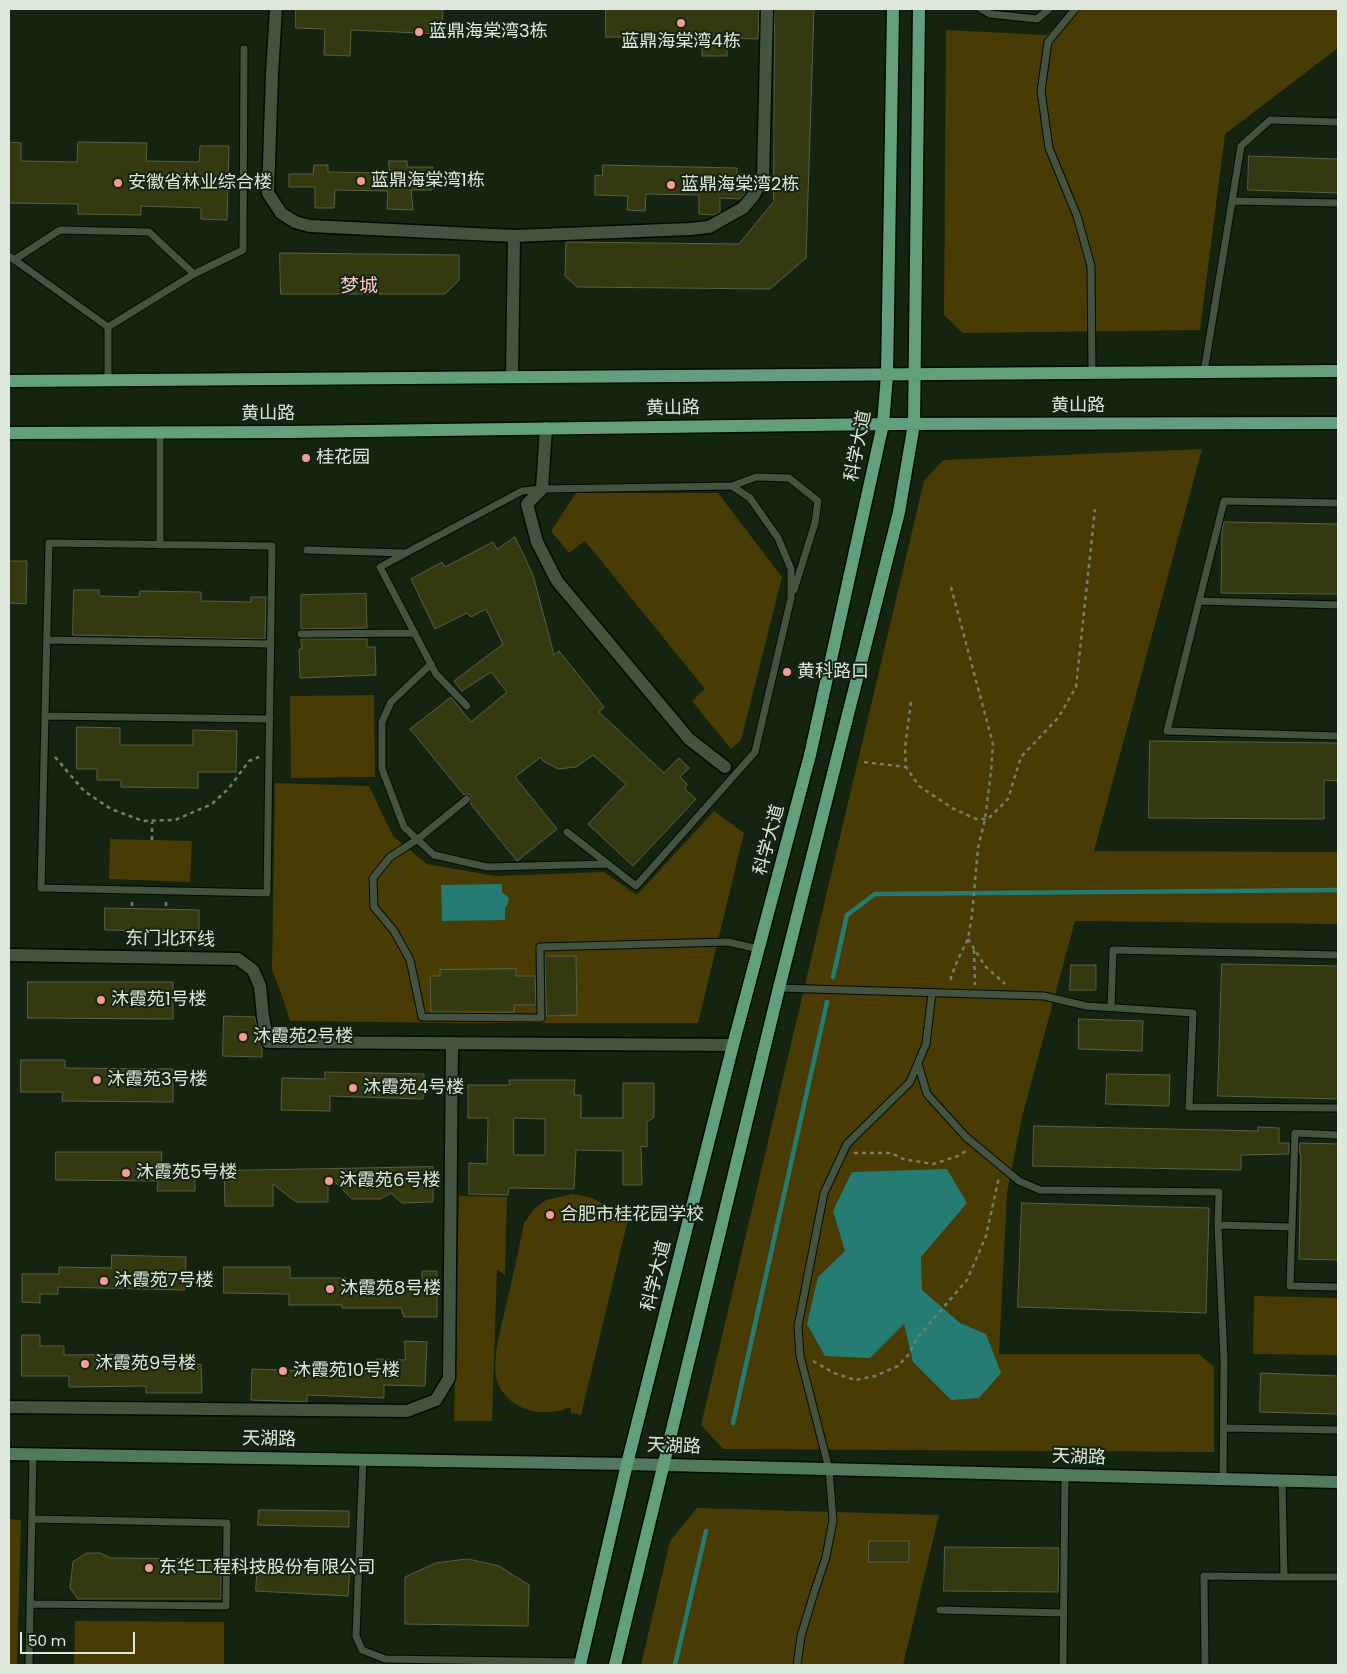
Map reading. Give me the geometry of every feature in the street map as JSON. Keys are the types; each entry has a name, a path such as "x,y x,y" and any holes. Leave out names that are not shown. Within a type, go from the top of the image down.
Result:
{"main road":[{"name":"科学大道","path":"580,1663 627,1464 733,1045 810,755 884,424 887,375 894,9"},
{"path":"615,1665 665,1465 779,988 899,512 914,424 920,9"},
{"name":"黄山路","path":"9,381 1338,371"},
{"name":"黄山路","path":"9,433 884,424 1338,423"}],"street":[{"path":"276,9 268,192 280,213 295,222 310,226 514,236 709,227 743,208 754,195 763,178 768,9"},
{"path":"512,377 514,236"},
{"path":"546,428 542,489 527,504 537,542 557,581 689,739 725,767"},
{"name":"东门北环线","path":"9,955 238,959 253,970 260,986 268,1042 452,1044"},
{"path":"9,1406 407,1411 436,1400 449,1378 452,1044 733,1045"},
{"name":"天湖路","path":"9,1454 627,1464 1338,1482"}],"lane":[{"path":"981,9 990,14 1037,19 1049,9"},
{"path":"1075,9 1048,42 1041,91 1049,148 1077,216 1091,266 1092,374"},
{"path":"108,327 194,274 243,250 244,49"},
{"path":"1204,372 1241,146 1270,120 1338,122"},
{"path":"1232,201 1338,203"},
{"path":"108,327 12,258 60,230 149,232 194,274"},
{"path":"108,327 108,380"},
{"path":"160,432 160,545"},
{"path":"467,706 436,674 380,567 522,491 542,489 732,486 756,477 789,478 818,501 814,523 791,598 754,752 636,886 567,832"},
{"path":"732,486 750,498 778,538 791,569 791,598"},
{"path":"1338,503 1224,501 1167,731 1338,736"},
{"path":"49,543 160,545 272,546 267,893 41,888 49,543"},
{"path":"307,550 405,553"},
{"path":"1199,601 1338,605"},
{"path":"301,634 415,633"},
{"path":"47,640 271,644"},
{"path":"431,664 392,702 382,722 382,769 404,826 434,855 487,867 608,864"},
{"path":"45,716 270,718"},
{"path":"467,799 418,839 390,857 373,878 374,907 394,931 410,960 422,1017 541,1018 540,947 728,942 759,948"},
{"path":"1111,1007 1112,950 1338,955"},
{"path":"779,988 1044,996 1086,1006 1193,1012 1190,1107 1338,1108"},
{"path":"797,1665 801,1636 826,1557 833,1520 829,1469 800,1351 798,1326 824,1193 847,1144 910,1082 926,1044 932,993"},
{"path":"918,1064 927,1094 966,1137 1019,1181 1040,1190 1219,1192 1218,1226 1224,1360 1224,1479"},
{"path":"1338,1134 1295,1133 1290,1286 1338,1287"},
{"path":"1218,1226 1292,1227"},
{"path":"1224,1428 1338,1430"},
{"path":"29,1665 33,1454"},
{"path":"363,1460 356,1636 362,1650 385,1659 580,1663"},
{"path":"1063,1665 1065,1475"},
{"path":"1282,1481 1284,1577"},
{"path":"30,1604 226,1606 227,1523 32,1518"},
{"path":"1205,1665 1204,1576 1338,1577"},
{"path":"940,1610 1063,1613"}],"path":[{"path":"911,702 905,748 906,767 919,786 952,808 976,819 988,819 1008,799 1021,757 1058,718 1076,688 1095,509"},
{"path":"951,587 992,744 991,772 985,819 978,848 972,915 968,939 951,977 951,993"},
{"path":"45,744 84,791 111,809 143,821 175,820 212,804 229,788 249,761 269,753"},
{"path":"864,762 906,767"},
{"path":"152,821 152,840"},
{"path":"968,939 985,966 1018,995"},
{"path":"974,949 975,994"},
{"path":"842,1154 891,1153 903,1159 933,1164 958,1156 976,1145"},
{"path":"800,1351 818,1365 855,1380 875,1376 898,1366 909,1354 917,1338 967,1280 986,1236 998,1179 1004,1168"}],"shaded area":[{"path":"1076,9 1338,9 1338,48 1225,134 1200,330 963,333 944,315 946,30 1046,35"},
{"path":"1202,449 1094,851 1338,852 1338,924 1075,921 1022,1117 1007,1193 999,1354 1199,1354 1214,1367 1214,1452 723,1449 701,1425 924,481 943,460"},
{"path":"576,493 718,493 782,577 741,740 731,749 692,701 705,689 585,541 569,553 551,531"},
{"path":"374,695 375,777 291,778 290,696"},
{"path":"275,783 369,786 393,836 427,864 495,876 604,872 637,895 714,811 744,833 698,1023 290,1021 272,970"},
{"path":"110,839 192,841 190,882 109,879"},
{"path":"572,1194 600,1202 613,1215 616,1203 631,1207 581,1415 571,1413 571,1407 560,1411 538,1412 512,1402 499,1386 495,1363 524,1223 534,1209 546,1200"},
{"path":"459,1196 507,1197 505,1275 497,1269 492,1421 454,1421"},
{"path":"1254,1296 1338,1298 1338,1355 1253,1354"},
{"path":"697,1508 939,1515 903,1665 641,1665 670,1541"},
{"path":"9,1519 21,1520 17,1665 9,1665"},
{"path":"75,1621 224,1622 224,1665 74,1665"}],"water":[{"path":"502,884 502,892 509,898 505,908 505,920 442,921 441,885"},
{"path":"947,1169 967,1203 921,1257 922,1290 960,1323 986,1334 1001,1373 979,1398 951,1400 913,1362 904,1324 870,1358 825,1356 807,1324 818,1277 845,1251 833,1211 852,1172"}],"building":[{"name":"蓝鼎海棠湾3栋","path":"296,9 443,9 442,34 351,30 350,56 324,55 325,29 296,28"},
{"name":"蓝鼎海棠湾4栋","path":"606,9 759,9 758,39 727,38 727,56 702,56 702,38 606,37"},
{"path":"775,9 814,9 806,258 770,289 577,287 565,276 566,242 739,244 775,200"},
{"name":"安徽省林业综合楼","path":"9,142 21,143 21,161 77,162 78,142 147,143 146,161 199,162 200,146 229,146 227,220 201,219 201,208 141,206 141,215 78,214 78,204 9,203"},
{"path":"1249,156 1338,159 1338,193 1248,190"},
{"name":"蓝鼎海棠湾1栋","path":"389,161 407,161 407,167 433,167 432,190 411,190 413,210 387,209 388,191 335,190 334,208 315,208 315,187 289,187 289,174 313,174 314,165 328,165 328,172 389,173"},
{"name":"蓝鼎海棠湾2栋","path":"603,165 737,168 737,174 747,174 746,192 740,199 720,198 720,212 714,215 699,214 699,195 646,194 645,211 627,210 628,196 595,195 595,175 602,176"},
{"path":"280,253 459,255 459,280 445,294 281,294"},
{"path":"1224,522 1338,524 1338,594 1221,593 1222,531"},
{"path":"515,537 533,575 554,655 559,651 604,707 599,712 664,773 679,758 689,768 680,777 687,784 685,789 696,799 633,866 588,824 626,784 593,755 576,767 558,769 543,761 541,757 515,777 557,829 517,861 470,803 471,795 464,795 410,729 451,697 471,722 507,692 491,672 462,691 454,681 503,644 486,609 471,617 467,613 435,629 411,579 442,562 445,567 493,542 497,549"},
{"path":"9,561 27,561 26,604 9,603"},
{"path":"74,590 99,590 99,596 139,597 140,591 201,592 201,601 251,602 251,597 266,597 265,639 73,635"},
{"path":"366,594 367,628 301,629 301,595"},
{"path":"301,639 367,639 367,647 375,647 376,675 300,678 299,649 302,649"},
{"path":"77,727 120,728 120,745 193,745 193,730 237,731 236,772 198,772 198,788 121,787 121,780 97,780 97,769 77,769"},
{"path":"1150,741 1338,743 1338,781 1324,780 1324,819 1149,818"},
{"path":"105,908 199,910 199,932 105,930"},
{"path":"545,956 576,956 577,1015 547,1016"},
{"path":"1222,964 1338,966 1338,1099 1218,1096"},
{"path":"1071,965 1096,965 1096,990 1070,990"},
{"path":"516,969 516,976 535,976 536,1005 514,1005 514,1012 431,1012 430,976 440,976 440,970"},
{"name":"沐霞苑1号楼","path":"28,982 173,982 173,1019 28,1018"},
{"name":"沐霞苑2号楼","path":"224,1016 255,1017 262,1048 262,1057 223,1056"},
{"path":"1079,1019 1143,1021 1142,1051 1079,1049"},
{"name":"沐霞苑3号楼","path":"21,1060 65,1060 65,1068 173,1069 173,1102 62,1101 63,1092 21,1092"},
{"name":"沐霞苑4号楼","path":"325,1072 424,1074 423,1099 330,1096 330,1111 281,1110 282,1078 325,1079"},
{"path":"1107,1074 1170,1075 1169,1106 1106,1104"},
{"path":"509,1080 575,1080 574,1095 581,1095 581,1118 623,1118 623,1083 654,1083 654,1117 647,1122 647,1147 641,1146 642,1185 623,1185 623,1151 576,1150 574,1189 509,1188 508,1195 469,1194 469,1163 487,1164 488,1118 468,1118 468,1085 510,1085","holes":["514,1118 545,1119 545,1155 514,1155"]},
{"path":"1034,1126 1258,1131 1258,1127 1279,1128 1279,1143 1289,1143 1289,1154 1241,1155 1241,1170 1033,1166"},
{"path":"1300,1143 1338,1144 1338,1260 1299,1259"},
{"name":"沐霞苑5号楼","path":"56,1152 162,1152 161,1166 195,1166 195,1191 157,1191 158,1181 56,1180"},
{"name":"沐霞苑6号楼","path":"433,1167 433,1202 402,1203 391,1193 380,1199 352,1199 328,1175 328,1202 296,1202 273,1184 273,1206 225,1206 224,1171"},
{"path":"1022,1203 1209,1208 1206,1313 1018,1307"},
{"name":"沐霞苑7号楼","path":"112,1255 186,1257 185,1290 58,1287 58,1294 40,1294 40,1303 22,1302 22,1274 59,1274 59,1267 111,1268"},
{"name":"沐霞苑8号楼","path":"224,1267 290,1267 290,1278 346,1278 346,1284 422,1284 422,1271 437,1271 437,1317 404,1317 401,1308 342,1308 342,1305 289,1305 289,1294 224,1293"},
{"name":"沐霞苑9号楼","path":"22,1335 40,1335 40,1346 64,1346 64,1355 148,1354 148,1364 201,1364 202,1393 146,1393 146,1386 69,1387 69,1376 22,1376"},
{"name":"沐霞苑10号楼","path":"405,1341 427,1342 425,1386 384,1385 384,1398 307,1395 307,1402 251,1400 252,1369 375,1373 376,1359 405,1360"},
{"path":"1261,1373 1338,1376 1338,1414 1260,1412"},
{"path":"259,1510 349,1511 349,1527 258,1525"},
{"path":"869,1541 909,1541 909,1562 869,1562"},
{"path":"945,1547 1059,1548 1058,1592 944,1591"},
{"path":"87,1553 100,1553 111,1558 213,1559 213,1568 221,1568 221,1599 78,1599 70,1588 73,1562"},
{"path":"468,1559 499,1566 529,1585 528,1626 405,1624 405,1577 436,1563"},
{"path":"258,1561 350,1566 348,1596 256,1591"}],"waterway":[{"path":"833,977 847,915 875,894 1338,890"},
{"path":"733,1423 827,1002"},
{"path":"675,1665 706,1531"}],"place":[{"name":"蓝鼎海棠湾4栋","path":"681,23"},
{"name":"蓝鼎海棠湾3栋","path":"419,32"},
{"name":"蓝鼎海棠湾1栋","path":"361,181"},
{"name":"安徽省林业综合楼","path":"118,183"},
{"name":"蓝鼎海棠湾2栋","path":"671,185"},
{"name":"桂花园","path":"306,458"},
{"name":"黄科路口","path":"787,672"},
{"name":"沐霞苑1号楼","path":"101,1000"},
{"name":"沐霞苑2号楼","path":"243,1037"},
{"name":"沐霞苑3号楼","path":"97,1080"},
{"name":"沐霞苑4号楼","path":"353,1088"},
{"name":"沐霞苑5号楼","path":"126,1173"},
{"name":"沐霞苑6号楼","path":"329,1181"},
{"name":"合肥市桂花园学校","path":"550,1215"},
{"name":"沐霞苑7号楼","path":"104,1281"},
{"name":"沐霞苑8号楼","path":"330,1289"},
{"name":"沐霞苑9号楼","path":"85,1364"},
{"name":"沐霞苑10号楼","path":"283,1371"},
{"name":"东华工程科技股份有限公司","path":"149,1568"}],"district":[{"name":"梦城","path":"359,287"}]}
